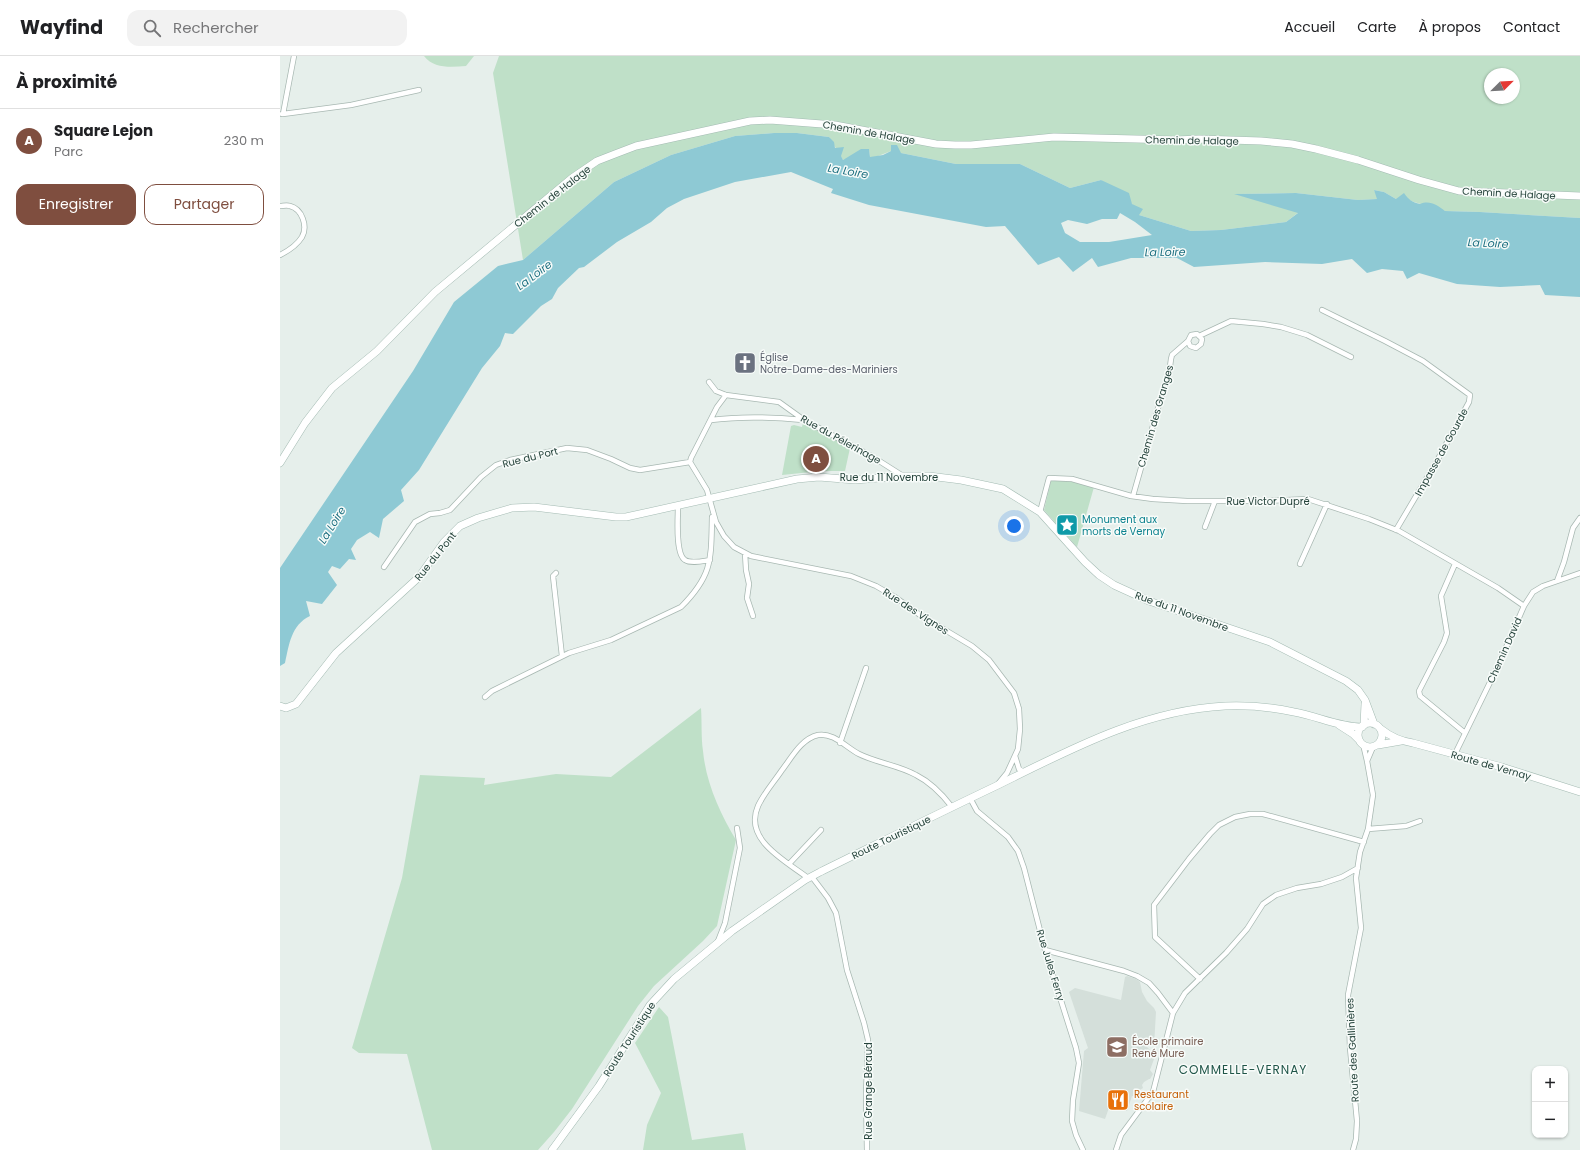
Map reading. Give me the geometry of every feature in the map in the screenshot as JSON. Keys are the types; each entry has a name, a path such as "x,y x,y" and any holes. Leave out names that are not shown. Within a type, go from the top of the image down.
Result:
{"street":[{"path":"294,56 282,114 351,105 419,90"},
{"name":"Chemin de Halage","path":"280,463 305,423 332,388 377,351 435,292 572,178 597,161 636,146 750,121 770,120 835,125 936,144 955,145 971,145 1054,137 1261,141 1292,144 1316,149 1358,160 1419,180 1459,191 1580,196"},
{"path":"280,206 289,206 297,210 304,220 302,237 297,243 280,255"},
{"name":"Impasse de Gourde","path":"1322,310 1385,340 1422,361 1470,395 1469,402 1465,410 1396,530"},
{"path":"1199,336 1202,342 1198,347 1191,347 1188,342 1189,337 1193,334 1199,336 1231,321 1263,324 1281,327 1307,335 1351,356"},
{"name":"Chemin des Granges","path":"1133,496 1169,374 1172,355 1188,342"},
{"path":"690,462 717,407 726,395 716,391 709,382"},
{"name":"Rue du Pélerinage","path":"726,395 779,402 804,420 873,457 903,476"},
{"path":"711,420 732,417 760,416 804,420"},
{"name":"Rue du Port","path":"384,567 415,522 430,514 450,510 481,477 496,465 510,460 567,448 587,450 630,468 640,470 690,462"},
{"name":"Rue des Vignes","path":"690,462 707,490 712,515 724,536 734,547 750,556 784,564 851,576 876,586 895,597 920,615 972,646 989,660 1014,693 1019,708 1020,729 1018,749 1016,756 1007,772 997,785"},
{"name":"Rue du 11 Novembre","path":"709,498 797,479 819,477 855,480 903,476 929,476 961,480 1003,490 1040,512 1085,562 1114,585 1149,601 1270,642 1346,681 1358,690 1365,700 1374,724"},
{"name":"Rue Victor Dupré","path":"1040,512 1049,478 1072,479 1133,496 1160,500 1266,501 1308,499 1327,504 1396,530 1498,588 1524,606"},
{"name":"Rue du Pont","path":"280,706 286,708 296,704 336,653 420,577 444,542 460,526 478,518 512,508 534,507 626,517 709,498"},
{"path":"1205,527 1215,500"},
{"path":"1300,564 1327,504"},
{"path":"678,506 679,548 682,557 684,560 691,562 710,560"},
{"path":"485,697 492,691 562,656 611,640 681,607 690,598 703,580 710,560 712,515"},
{"path":"1557,581 1564,562 1573,528 1580,518"},
{"path":"745,553 746,570 750,584 747,598 753,616"},
{"path":"1455,564 1441,596 1447,633 1419,691 1420,696 1465,733"},
{"name":"Chemin David","path":"1455,754 1498,666 1524,606 1533,592 1543,586 1580,573"},
{"path":"556,574 553,576 562,656"},
{"path":"840,743 866,668"},
{"path":"1365,700 1363,726 1358,733 1361,743 1367,747 1375,746"},
{"name":"Route Touristique","path":"552,1150 600,1086 650,1005 674,979 732,931 810,878 1024,772 1114,731 1158,716 1188,710 1225,706 1260,706 1295,712 1334,722 1363,726"},
{"name":"Route Touristique","path":"1334,722 1353,734 1361,743"},
{"path":"1363,726 1374,724 1381,729 1382,733 1381,740 1375,746 1367,761"},
{"name":"Route de Vernay","path":"1381,729 1392,737 1401,741"},
{"name":"Rue Grange Béraud","path":"867,1150 866,1094 868,1040 847,970 836,913 828,898 810,878 762,843 755,827 755,815 765,794 800,746 810,738 825,735 859,754 916,775 935,788 952,807"},
{"name":"Route de Vernay","path":"1375,746 1387,742 1413,742 1502,767 1580,792"},
{"name":"Route des Gallinières","path":"1353,1150 1356,1139 1357,1121 1350,1048 1348,995 1361,928 1356,878 1360,852 1368,829 1373,795 1367,761 1361,743"},
{"path":"1016,756 1019,769 1024,772"},
{"name":"Rue Jules Ferry","path":"970,798 977,811 1008,837 1018,851 1024,868 1045,950 1076,1048 1079,1063 1073,1100 1072,1120 1076,1135 1083,1150"},
{"path":"1200,979 1155,937 1154,905 1189,859 1220,825 1234,817 1250,814 1263,814 1364,842"},
{"path":"1368,829 1406,826 1420,821"},
{"path":"717,943 725,923 740,848 737,828"},
{"path":"789,864 821,830"},
{"path":"1116,1150 1121,1135 1153,1092 1173,1013 1185,993 1226,953 1247,929 1263,904 1276,896 1297,888 1320,884 1342,877 1358,868"},
{"path":"1045,950 1124,971 1137,976 1149,983 1173,1013"}],"shaded area":[{"name":"École primaire René Mure","path":"1127,976 1140,982 1142,992 1156,1012 1154,1046 1146,1046 1150,1050 1154,1059 1150,1070 1153,1074 1150,1079 1144,1082 1142,1085 1143,1088 1138,1091 1136,1097 1132,1096 1127,1111 1110,1105 1105,1119 1079,1111 1084,1051 1088,1048 1069,992 1075,988 1121,1000 1125,977"}],"green space":[{"path":"424,56 474,56 466,66 449,67 433,63"},
{"path":"499,56 1580,56 1580,218 1445,211 1409,200 1396,199 1384,192 1374,190 1378,199 1358,200 1296,193 1236,194 1299,212 1286,222 1221,230 1191,231 1139,215 1132,204 1101,180 1070,188 1020,164 956,164 891,151 873,158 870,157 869,150 843,160 829,137 797,133 774,133 735,136 671,155 614,182 523,260 493,73"},
{"path":"803,423 850,448 845,471 821,471 782,475 791,426 794,425 802,427"},
{"path":"1051,481 1072,481 1094,487 1077,547 1044,510"},
{"path":"701,708 702,746 707,775 719,808 736,840 717,926 703,941 654,986 638,1006 572,1109 538,1150 432,1150 407,1054 359,1053 352,1048 402,878 420,775 485,778 484,785 556,774 611,777"},
{"path":"659,1007 668,1017 692,1140 743,1133 746,1150 643,1150 647,1125 661,1093 635,1043"}],"water":[{"name":"La Loire","path":"797,133 829,137 834,142 835,148 844,147 841,156 843,160 861,149 869,149 870,157 883,155 891,151 891,145 897,145 901,153 956,164 1020,164 1070,188 1101,180 1129,193 1132,204 1143,209 1139,215 1191,231 1221,230 1286,222 1298,213 1234,194 1296,193 1358,200 1377,199 1374,190 1384,192 1396,199 1404,193 1409,199 1415,202 1420,204 1430,203 1445,211 1580,218 1580,297 1545,295 1540,285 1500,287 1457,284 1419,273 1407,279 1403,271 1382,269 1367,273 1352,259 1322,264 1265,262 1194,267 1177,258 1131,258 1098,267 1092,258 1073,272 1059,257 1038,265 1005,226 986,227 869,205 831,193 833,189 791,172 735,182 684,199 667,208 651,222 617,242 584,267 579,268 558,288 552,299 541,306 513,334 505,333 500,346 482,368 419,470 401,490 404,501 383,519 379,538 370,532 357,540 351,549 356,560 349,559 340,569 332,566 328,572 337,585 322,604 306,601 310,616 295,630 285,663 280,666 280,568 413,371 454,302 498,266 523,260 614,182 671,155 735,136","holes":["1120,213 1152,235 1109,242 1080,242 1065,233 1061,223 1068,220 1087,224 1102,219 1117,219"]}],"place":[{"name":"Église Notre-Dame-des-Mariniers","path":"745,363"},
{"name":"Square Lejon","path":"816,459"},
{"name":"Monument aux morts de Vernay","path":"1067,525"},
{"name":"École primaire René Mure","path":"1117,1047"},
{"name":"Restaurant scolaire","path":"1118,1100"}],"district":[{"name":"COMMELLE-VERNAY","path":"1243,1070"}]}
